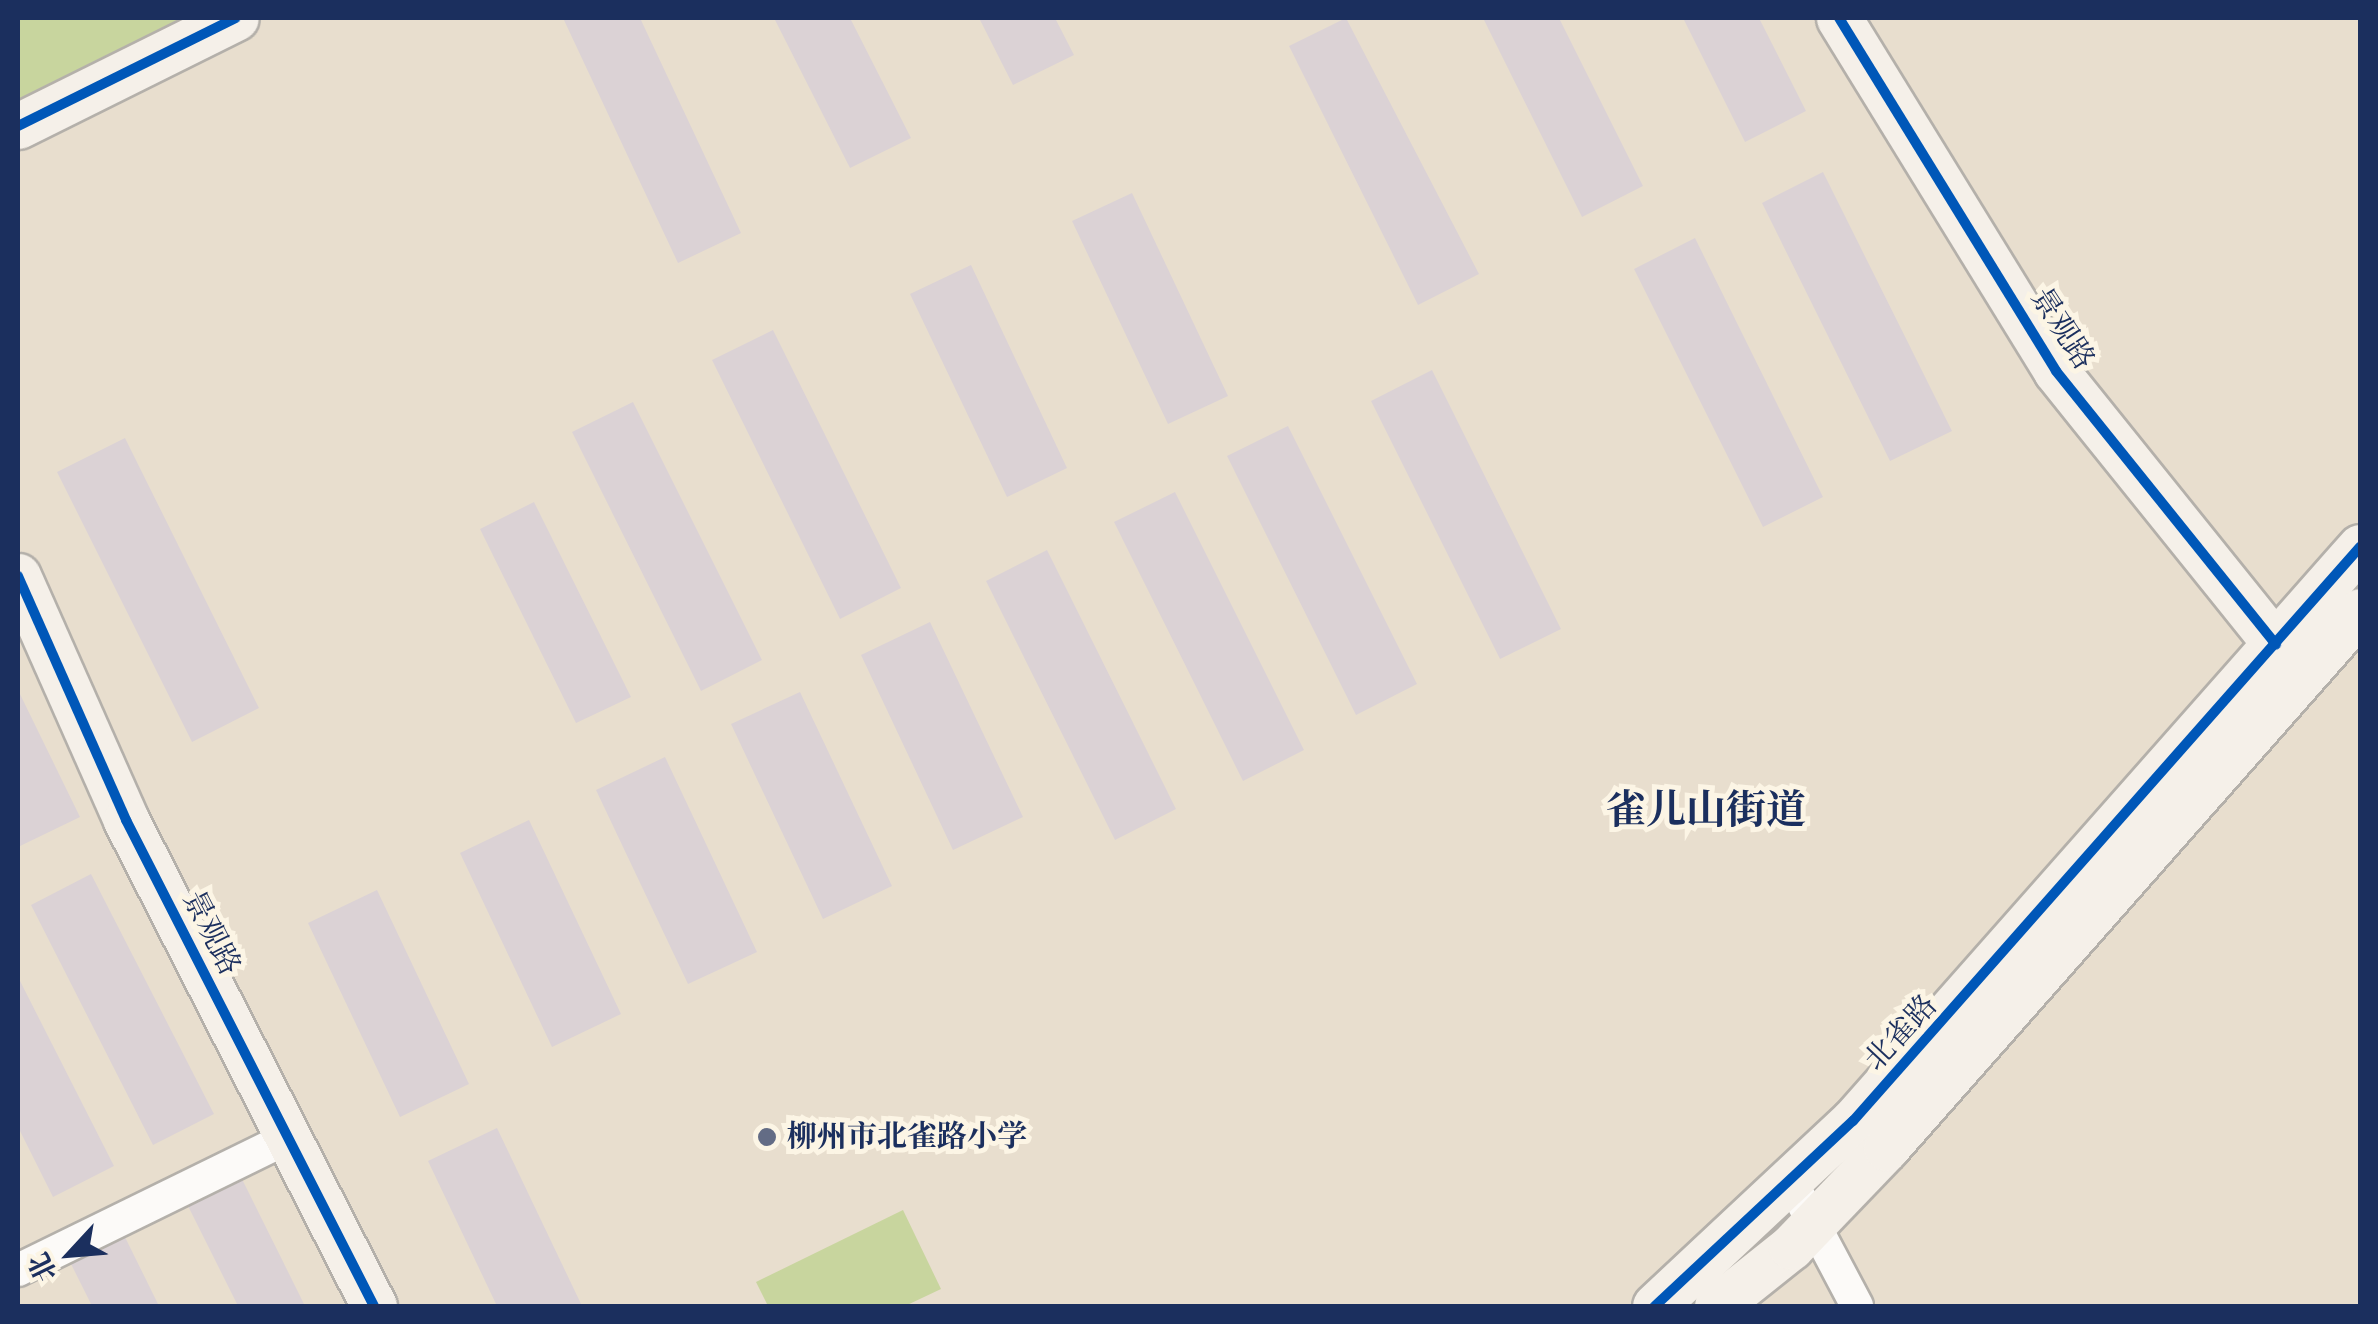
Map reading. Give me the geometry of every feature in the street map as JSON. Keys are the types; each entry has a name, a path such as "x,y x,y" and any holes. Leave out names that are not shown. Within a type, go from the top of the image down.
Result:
{"street":[{"path":"18,126 236,18"},
{"name":"景观路","path":"1840,18 2056,370 2276,645"},
{"name":"北雀路","path":"1655,1306 1792,1183 2052,906 2360,548"},
{"name":"景观路","path":"18,576 126,820 374,1306"},
{"path":"1718,1306 1813,1224 2360,610"},
{"path":"18,1270 288,1138"},
{"path":"1792,1183 1858,1306"}],"green space":[{"path":"18,18 236,18 18,126"},
{"path":"903,1210 941,1289 905,1306 768,1306 756,1282"}],"building":[{"path":"563,18 640,18 741,233 678,263"},
{"path":"774,18 850,18 911,138 850,168"},
{"path":"979,18 1055,18 1074,55 1013,85"},
{"path":"1346,18 1479,274 1418,305 1289,46"},
{"path":"1483,18 1559,18 1643,186 1582,217"},
{"path":"1683,18 1759,18 1806,111 1745,142"},
{"path":"1823,172 1952,431 1890,461 1762,203"},
{"path":"1132,193 1228,396 1168,424 1072,221"},
{"path":"1695,238 1823,497 1763,527 1634,269"},
{"path":"971,265 1067,468 1007,497 910,294"},
{"path":"773,330 901,588 840,619 712,360"},
{"path":"1432,370 1561,629 1500,659 1371,401"},
{"path":"633,402 762,660 701,691 572,432"},
{"path":"1288,426 1417,684 1356,715 1227,456"},
{"path":"125,438 259,708 192,742 57,472"},
{"path":"1175,492 1304,750 1243,781 1114,522"},
{"path":"534,502 631,697 576,723 480,529"},
{"path":"1047,550 1176,809 1115,840 986,581"},
{"path":"930,622 1023,817 953,850 861,655"},
{"path":"18,690 80,817 18,847"},
{"path":"800,692 892,886 823,919 731,724"},
{"path":"665,757 757,952 688,984 596,790"},
{"path":"529,820 621,1014 552,1047 460,853"},
{"path":"91,874 214,1114 153,1145 31,905"},
{"path":"377,890 469,1084 400,1117 308,923"},
{"path":"18,977 114,1166 53,1197 18,1127"},
{"path":"497,1128 582,1306 497,1306 428,1161"},
{"path":"238,1171 305,1306 238,1306 184,1198"},
{"path":"121,1229 159,1306 92,1306 67,1256"}],"cycle path":[{"path":"18,126 236,18"},
{"path":"1839,18 2056,371 2276,645"},
{"path":"1655,1306 1853,1121 2360,547"},
{"path":"18,576 126,820 374,1306"}],"place":[{"name":"柳州市北雀路小学","path":"767,1137"}],"district":[{"name":"雀儿山街道","path":"1706,810"}]}
